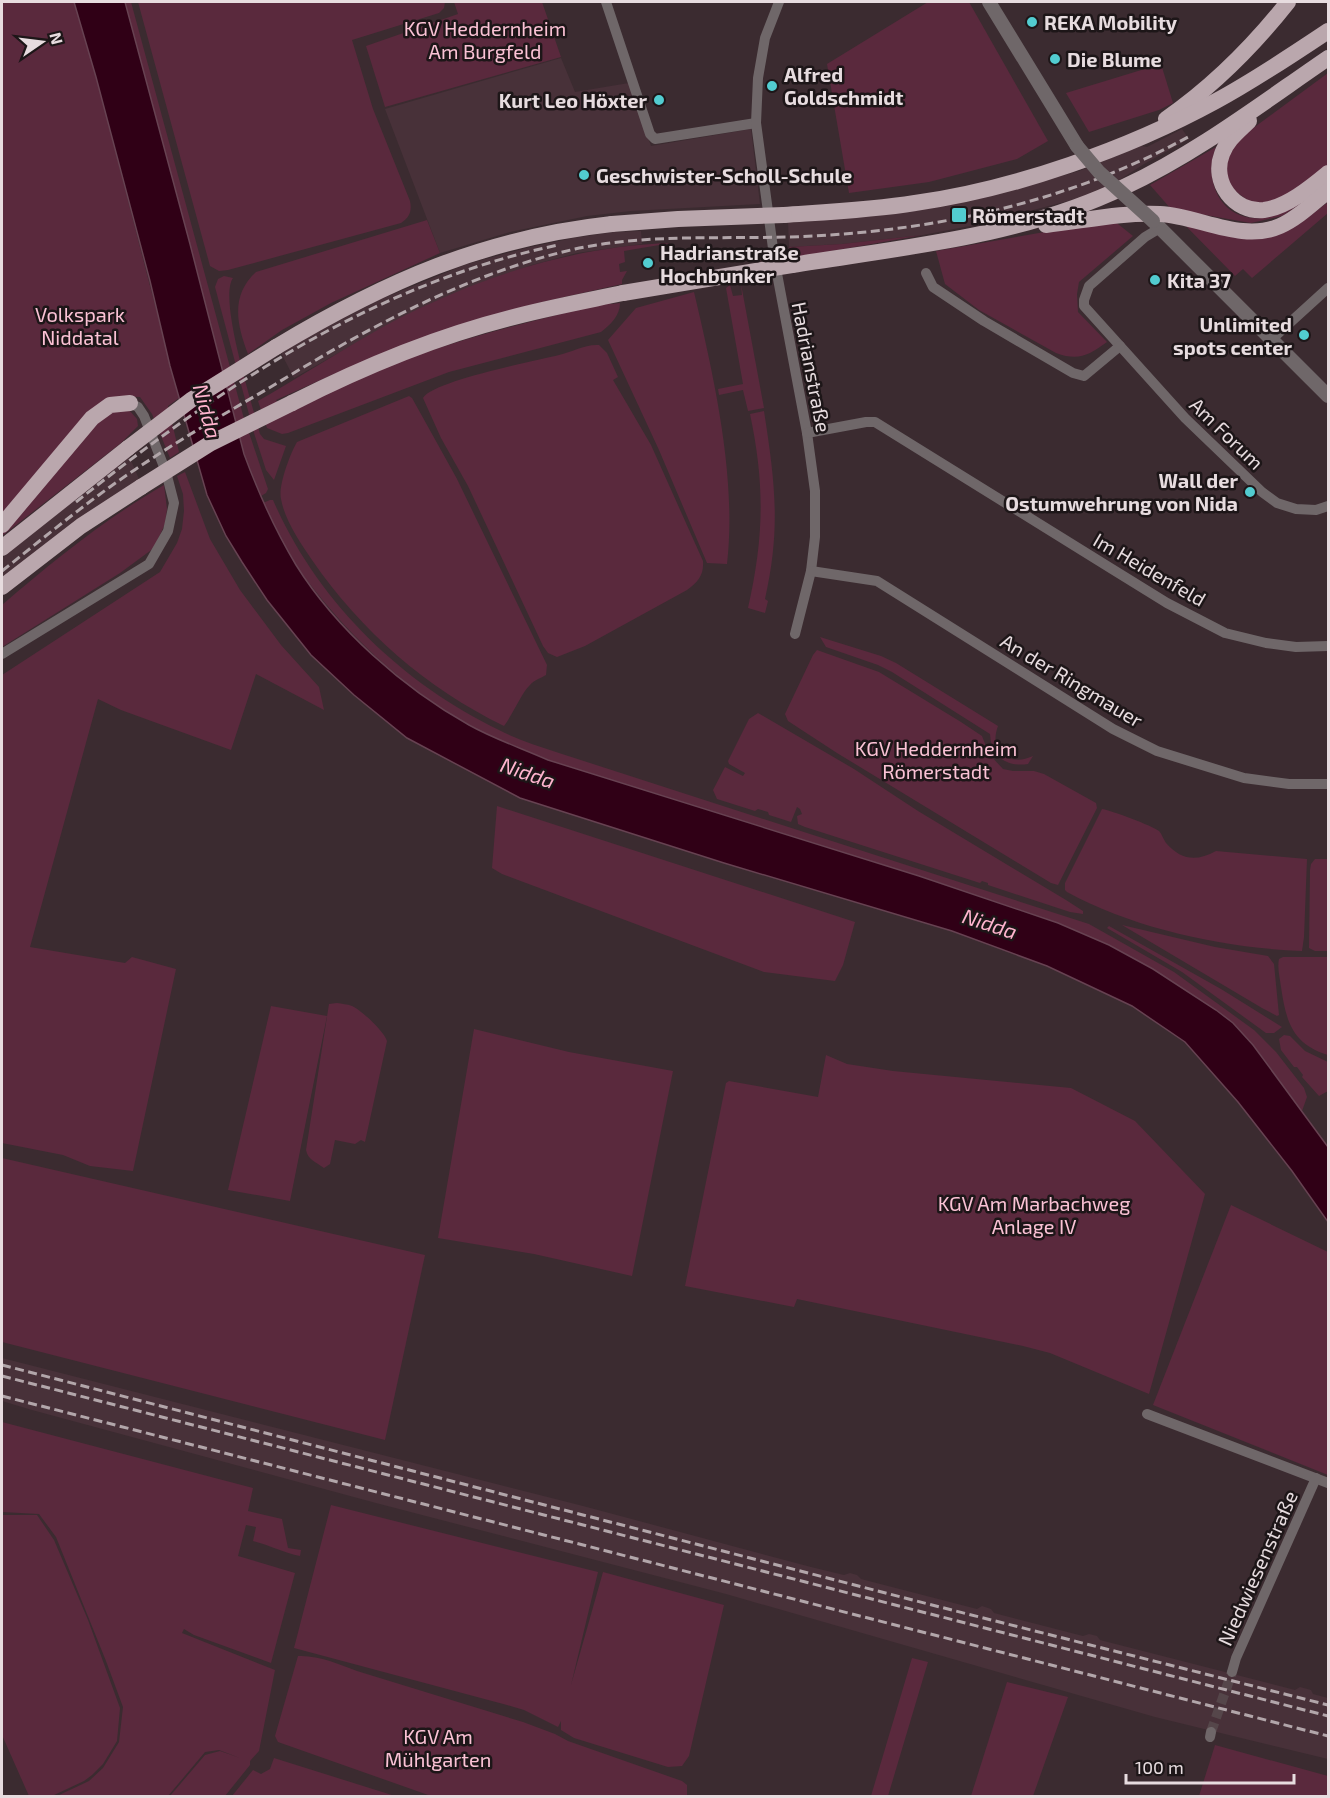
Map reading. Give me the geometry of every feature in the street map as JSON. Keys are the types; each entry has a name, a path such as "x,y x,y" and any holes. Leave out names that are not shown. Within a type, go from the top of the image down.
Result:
{"highway":[{"path":"1140,137 1221,75 1288,2"},
{"path":"2,548 191,400 329,315 438,264 522,239 567,229 678,219 784,215 874,208 957,196 1068,165 1140,137 1217,101 1329,31"},
{"path":"997,231 1047,217 1123,188 1194,150 1329,58"},
{"path":"1284,88 1233,136 1225,147 1219,162 1223,187 1230,198 1241,206 1264,210 1290,200 1329,173"},
{"path":"2,587 81,526 211,443 336,380 403,353 509,318 623,293 997,231 1148,214 1181,216 1244,231 1263,231 1288,222 1329,191"},
{"path":"2,525 92,418 110,405 129,403"}],"street":[{"path":"606,2 650,134 655,140 756,123"},
{"name":"Hadrianstraße","path":"779,2 765,39 758,78 756,123 775,263 807,433 815,491 815,537 811,571 795,634"},
{"path":"989,2 1077,146 1099,172 1156,224 1329,396"},
{"name":"Am Forum","path":"1156,224 1089,286 1085,294 1084,306 1185,418 1262,492 1277,503 1296,509 1316,510 1329,506"},
{"path":"926,273 933,287 984,321 1073,373 1084,376 1120,346"},
{"path":"1272,339 1329,288"},
{"path":"2,654 149,564 168,531 174,503 166,472 144,416 138,408 129,403"},
{"name":"Im Heidenfeld","path":"807,433 875,422 1167,603 1225,633 1276,644 1329,646"},
{"name":"An der Ringmauer","path":"811,571 877,581 1113,729 1157,751 1244,778 1289,784 1329,784"},
{"name":"Niedwiesenstraße","path":"1147,1414 1329,1483"},
{"name":"Niedwiesenstraße","path":"1232,1672 1286,1542 1316,1478"}],"shaded area":[{"name":"Geschwister-Scholl-Schule","path":"561,58 575,92 629,83 651,146 751,129 760,204 631,211 587,216 510,232 440,253 385,109"},
{"path":"1182,129 1189,139 1118,181 1068,201 980,224 923,235 789,247 788,221 1061,176 1141,146 1147,147"},
{"path":"641,231 642,244 577,253 532,265 428,305 294,378 280,351 381,299 467,264 573,238 613,232"},
{"path":"129,456 139,479 2,579 2,558"},
{"path":"2,1358 583,1506 811,1567 844,1575 850,1573 861,1579 977,1609 982,1606 991,1609 994,1613 1083,1636 1089,1634 1097,1636 1100,1640 1295,1690 1300,1687 1311,1690 1313,1694 1328,1698 1328,1759 1155,1717 726,1594 376,1503 2,1401"}],"green space":[{"name":"Volkspark Niddatal","path":"2,2 74,2 96,77 179,398 168,406 179,452 170,458 152,414 140,397 119,396 2,517"},
{"path":"125,2 131,2 243,415 268,489 261,496 244,454"},
{"path":"138,2 445,2 444,8 439,13 352,40 373,109 410,201 408,216 401,223 228,270 219,271 210,266"},
{"name":"KGV Heddernheim Am Burgfeld","path":"454,2 542,2 561,57 385,107 366,46 458,14"},
{"path":"928,2 969,2 1048,141 1017,159 929,182 849,193 827,64"},
{"path":"1161,64 1173,103 1159,110 1089,132 1066,93"},
{"path":"1328,73 1328,165 1303,185 1275,200 1254,205 1227,185 1225,159 1241,137"},
{"path":"1216,147 1212,171 1213,183 1223,203 1231,210 1242,216 1261,218 1307,200 1282,216 1251,223 1171,209 1150,185"},
{"path":"1328,202 1328,213 1252,278 1243,269 1235,276 1181,221 1242,235 1299,224"},
{"path":"427,220 440,253 331,303 282,330 248,354 241,332 238,311 242,291 256,272"},
{"path":"1113,220 1133,236 1079,282 1078,312 1107,342 1083,356 1071,357 1056,353 979,310 945,284 936,251"},
{"path":"923,235 792,258 789,247 842,244"},
{"path":"671,243 624,251 625,262 619,264 620,272 627,271 622,284 538,303 334,374 276,400 284,415 378,370 442,347 509,327 609,302 611,304 620,303 616,316 601,332 449,372 288,433 282,434 267,428 258,401 392,322 425,306 493,278 563,257 634,245"},
{"path":"224,276 233,278 230,307 233,329 260,434 264,439 286,446 274,480 266,470 254,433 215,287 218,279"},
{"path":"741,284 764,408 748,411 743,390 719,395 718,389 743,384 726,288 730,285 733,296 742,295"},
{"path":"694,292 722,428 729,497 727,564 707,563 659,450 608,340 636,308"},
{"path":"599,345 607,353 618,377 613,380 651,445 703,561 702,570 697,581 687,590 585,646 557,657 548,653 543,646 468,486 441,438 423,398 445,385 464,379"},
{"path":"409,396 457,479 547,665 546,675 527,688 504,726 448,694 397,655 374,634 331,586 312,560 294,531 283,507 281,493 283,478 297,442"},
{"path":"106,410 129,410 137,419 138,426 121,443 2,536 2,530"},
{"path":"764,411 775,505 773,550 765,613 748,608 757,558 761,511 758,464 750,414"},
{"path":"185,472 210,539 240,590 281,645 319,687 324,710 256,674 231,750 121,710 98,699 30,947 125,963 132,957 176,969 133,1171 90,1166 63,1155 2,1143 2,675 160,572 177,543 182,529 183,494 177,476"},
{"path":"164,485 167,509 165,524 154,548 120,573 2,647 2,605 80,541"},
{"path":"273,500 291,537 313,572 365,635 428,688 463,710 506,734 536,745 1089,924 1174,972 1254,1030 1276,1052 1304,1088 1307,1097 1302,1111 1253,1045 1181,988 1153,969 1109,945 1058,923 919,876 548,760 468,724 443,709 397,675 334,614 288,552 263,503"},
{"path":"820,637 896,663 998,726 996,743 1003,755 1016,760 1033,756 1028,764 1020,765 1001,759 993,749 990,734 892,672 826,647"},
{"name":"KGV Heddernheim Römerstadt","path":"817,650 879,672 961,722 982,736 989,754 1003,769 1044,774 1096,803 1097,808 1058,885 1051,883 788,721 785,714"},
{"path":"758,713 854,769 918,811 1066,900 1083,911 1083,914 1070,912 982,881 980,883 805,827 798,824 797,816 802,814 797,807 791,822 769,815 768,812 758,809 755,811 717,799 713,790 725,767 743,776 745,773 729,764 728,761 749,719"},
{"path":"497,806 855,922 843,965 835,981 764,972 502,874 492,868"},
{"path":"1102,809 1155,829 1160,832 1172,849 1189,858 1202,857 1216,851 1307,859 1302,951 1242,946 1181,934 1121,916 1067,892 1065,883"},
{"path":"1315,859 1328,859 1328,951 1315,951 1309,948 1310,870"},
{"path":"1122,925 1215,947 1268,956 1274,964 1279,1015 1262,1008"},
{"path":"1109,926 1221,989 1282,1027 1274,1033 1266,1033 1182,972 1107,928"},
{"path":"1283,957 1328,957 1328,1055 1306,1045 1293,1030 1285,1010 1278,969 1279,959"},
{"path":"329,1004 352,1006 361,1012 377,1027 387,1041 365,1142 361,1140 355,1144 335,1140 330,1164 324,1168 310,1159 306,1150"},
{"path":"271,1006 327,1016 290,1201 228,1190"},
{"path":"474,1029 569,1052 673,1071 632,1276 534,1254 438,1238"},
{"path":"1284,1035 1290,1036 1305,1051 1328,1062 1328,1091 1319,1096 1302,1077 1297,1067 1294,1067 1281,1050 1279,1039"},
{"name":"KGV Am Marbachweg Anlage IV","path":"826,1055 847,1064 893,1071 1071,1088 1135,1121 1205,1194 1149,1394 1050,1353 1023,1346 797,1299 794,1307 685,1286 726,1083 729,1081 818,1097"},
{"path":"2,1158 425,1255 385,1440 2,1342"},
{"path":"1231,1205 1328,1252 1328,1475 1153,1405"},
{"path":"2,1422 253,1488 248,1511 282,1519 288,1548 301,1550 300,1556 253,1541 256,1527 246,1525 238,1556 295,1573 271,1663 194,1635 184,1629 182,1633 275,1670 259,1751 225,1796 170,1796 205,1755 220,1751 240,1758 219,1750 205,1752 168,1796 57,1796 89,1781 103,1768 119,1742 123,1707 56,1537 39,1514 2,1512"},
{"path":"331,1505 598,1572 571,1685 603,1572 724,1605 689,1756 682,1766 668,1767 574,1738 561,1730 561,1721 558,1727 524,1710 294,1648"},
{"path":"2,1515 37,1515 54,1540 88,1620 120,1708 117,1741 103,1764 84,1781 52,1796 29,1796 2,1735"},
{"name":"KGV Am Mühlgarten","path":"298,1656 328,1660 523,1722 568,1741 682,1781 687,1785 687,1796 431,1796 278,1742 275,1736"},
{"path":"912,1658 928,1662 888,1796 871,1796"},
{"path":"1007,1682 1068,1697 1033,1796 971,1796"},
{"path":"1215,1745 1328,1776 1328,1796 1199,1796"},
{"path":"274,1758 395,1796 232,1796 253,1770 261,1774 270,1769"}],"water":[{"name":"Nidda","path":"74,2 125,2 244,454 267,511 296,565 312,589 351,634 396,675 420,693 444,710 488,735 548,760 919,876 1058,923 1109,945 1153,969 1233,1023 1253,1045 1328,1147 1328,1222 1292,1171 1238,1102 1185,1042 1132,1006 1047,966 952,931 724,863 520,798 407,738 354,695 311,655 267,600 242,562 226,536 207,495 170,366 150,281"}],"tunnel":[{"path":"1211,1732 1232,1672"}],"railway":[{"path":"2,571 101,493 202,427 341,345 416,306 494,273 534,260 601,244 654,239 840,234 943,221 994,211 1044,197 1093,180 1188,137"},
{"path":"76,502 186,419 243,380 362,313 425,285 490,263 558,245"},
{"path":"2,1365 1328,1705"},
{"path":"2,1376 1328,1716"},
{"path":"2,1396 1328,1736"}],"place":[{"name":"REKA Mobility","path":"1032,22"},
{"name":"Die Blume","path":"1055,59"},
{"name":"Alfred Goldschmidt","path":"772,86"},
{"name":"Kurt Leo Höxter","path":"659,100"},
{"name":"Geschwister-Scholl-Schule","path":"584,175"},
{"name":"Römerstadt","path":"959,215"},
{"name":"Hadrianstraße Hochbunker","path":"648,263"},
{"name":"Kita 37","path":"1155,280"},
{"name":"Unlimited spots center","path":"1304,335"},
{"name":"Wall der Ostumwehrung von Nida","path":"1250,492"}]}
